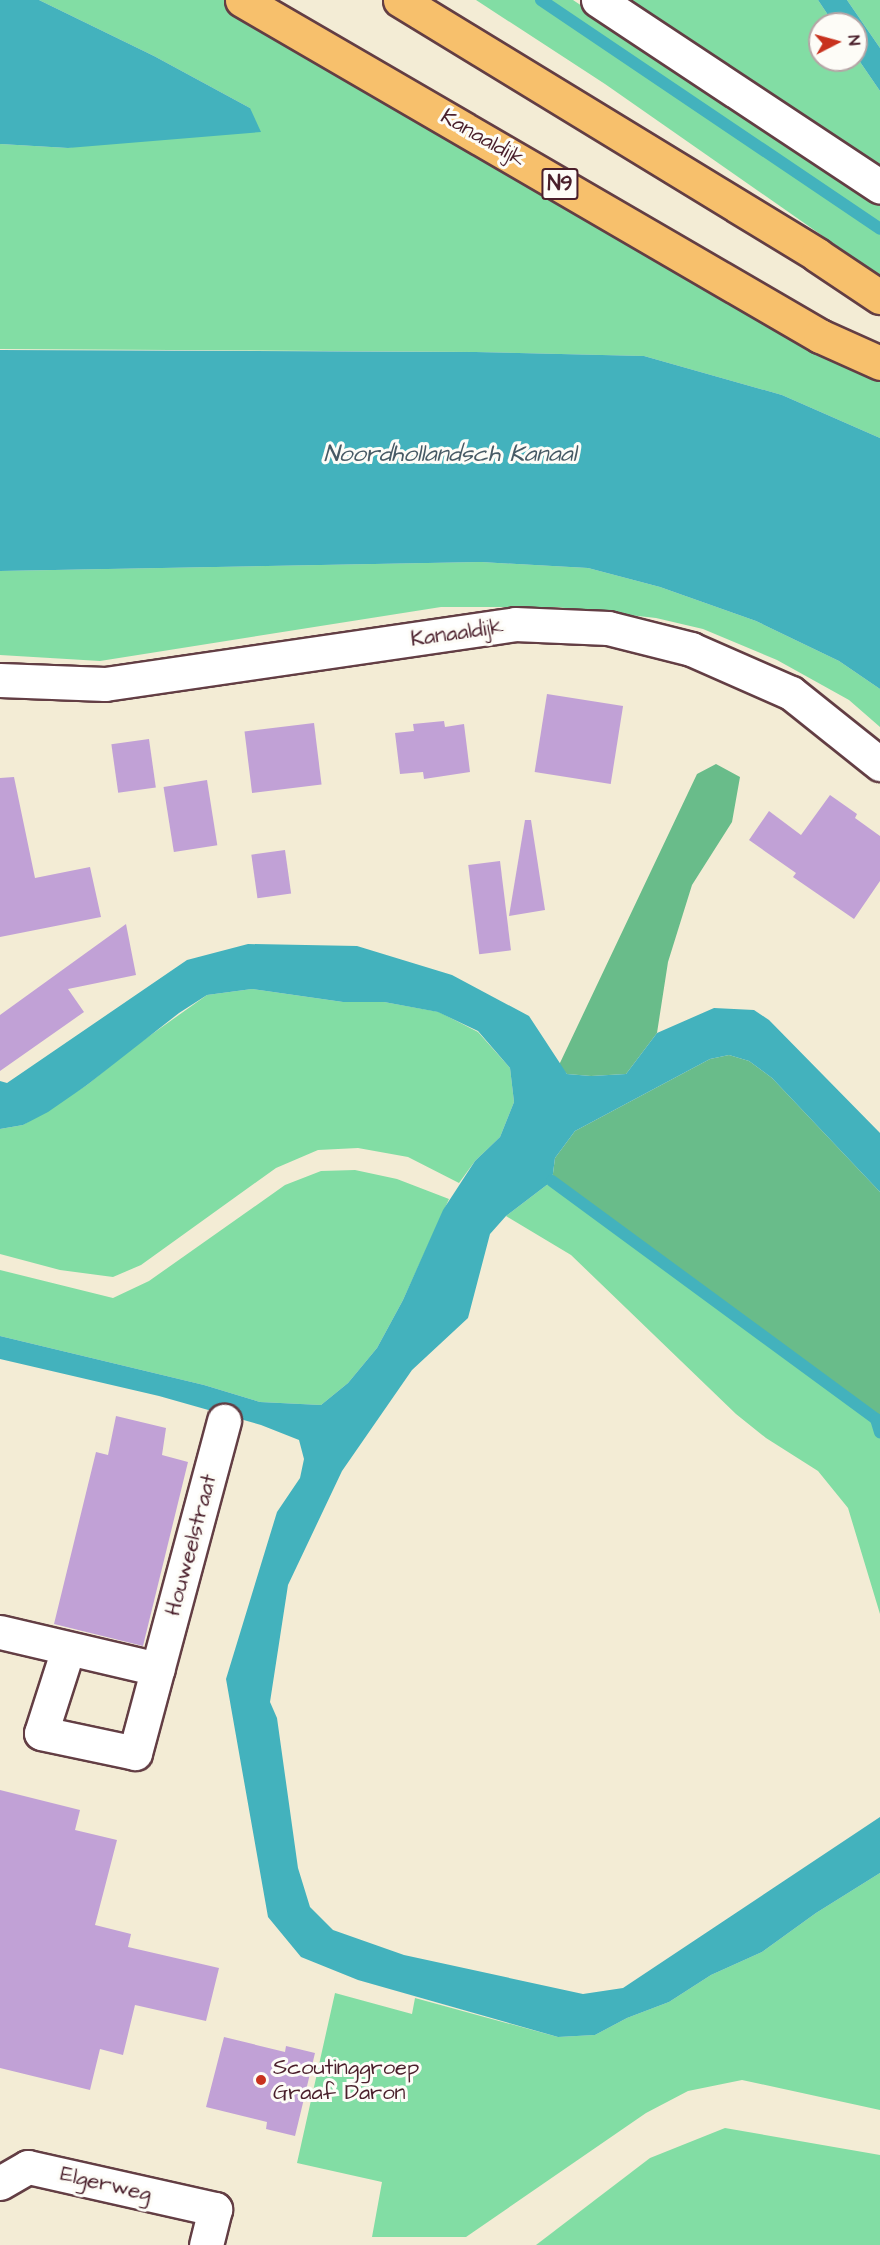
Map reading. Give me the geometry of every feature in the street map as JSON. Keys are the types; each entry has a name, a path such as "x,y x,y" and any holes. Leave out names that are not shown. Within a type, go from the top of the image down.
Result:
{"main road":[{"name":"Kanaaldijk","path":"242,0 820,336 880,363"},
{"path":"400,0 817,255 880,297"}],"street":[{"path":"598,0 880,187"},
{"name":"Kanaaldijk","path":"0,680 105,684 515,624 608,628 691,649 791,693 880,764"},
{"name":"Houweelstraat","path":"68,1649 41,1733 135,1753 224,1421"},
{"path":"0,1632 159,1669"},
{"name":"Elgerweg","path":"0,2183 28,2167 214,2209 206,2245"}],"green space":[{"path":"39,0 232,0 880,377 880,438 782,395 644,356 475,352 0,349 0,144 68,148 250,108 154,56"},
{"path":"476,0 573,0 880,206 880,276 605,84"},
{"path":"622,0 818,0 826,12 808,12 808,72 867,72 880,91 880,171"},
{"path":"847,0 880,0 880,48 868,31 868,12 855,12"},
{"path":"481,562 588,568 660,587 756,621 839,661 880,689 880,727 849,700 777,660 703,629 656,618 556,607 441,607 100,661 0,655 0,571"},
{"path":"716,764 740,777 732,822 692,885 668,962 657,1033 626,1074 591,1076 567,1074 559,1065 697,774"},
{"path":"252,989 343,1002 384,1002 439,1012 478,1032 510,1068 514,1102 500,1137 475,1161 459,1183 408,1157 358,1148 318,1150 276,1168 141,1265 113,1277 60,1270 0,1254 0,1129 23,1125 87,1085 131,1049 207,995"},
{"path":"729,1055 749,1061 772,1078 880,1192 880,1432 876,1419 552,1181 555,1158 575,1131 710,1059"},
{"path":"355,1170 397,1179 449,1199 403,1300 377,1348 348,1383 321,1405 260,1402 204,1385 0,1336 0,1270 113,1298 149,1281 285,1185 321,1171"},
{"path":"552,1181 876,1419 880,1432 880,1614 848,1508 818,1471 766,1438 736,1414 571,1255 506,1216"},
{"path":"880,1873 880,2110 742,2080 688,2091 646,2113 466,2237 372,2237 382,2182 297,2163 335,1993 412,2014 415,1998 558,2037 595,2035 627,2018 669,2002 711,1975 762,1952 816,1913"},
{"path":"725,2128 880,2155 880,2245 536,2245 650,2158"}],"water":[{"path":"0,0 39,0 154,56 250,108 261,132 68,148 0,144"},
{"path":"818,0 847,0 855,12 826,12"},
{"path":"868,31 880,48 880,91 867,72"},
{"name":"Noordhollandsch Kanaal","path":"0,350 475,352 644,356 782,395 880,438 880,689 839,661 756,621 660,587 588,568 481,562 0,571"},
{"path":"248,944 357,946 452,975 529,1016 567,1074 591,1076 626,1074 657,1033 714,1008 754,1010 769,1020 880,1133 880,1192 772,1078 749,1061 729,1055 710,1059 575,1131 555,1158 552,1181 506,1216 490,1234 468,1318 412,1370 342,1471 288,1585 270,1702 277,1718 298,1868 310,1907 333,1930 404,1955 583,1994 623,1988 880,1817 880,1873 816,1913 762,1952 711,1975 669,2002 627,2018 595,2035 558,2037 358,1980 301,1957 268,1917 226,1679 277,1512 300,1478 304,1459 299,1440 261,1425 159,1396 0,1359 0,1336 204,1385 260,1402 321,1405 348,1383 377,1348 403,1300 443,1210 475,1161 500,1137 514,1102 510,1068 478,1031 438,1012 384,1002 343,1002 252,989 207,995 179,1013 87,1085 48,1112 23,1125 0,1129 0,1081 7,1083 187,960"}],"building":[{"path":"547,694 623,706 611,784 535,772"},
{"path":"444,721 445,727 464,724 470,772 424,779 423,772 400,774 395,733 414,731 413,724"},
{"path":"314,723 322,785 252,793 245,732"},
{"path":"149,739 156,788 118,793 111,744"},
{"path":"14,777 35,878 90,867 101,917 0,937 0,778"},
{"path":"207,780 217,845 174,852 164,787"},
{"path":"830,795 857,814 855,818 880,836 880,881 854,919 793,877 796,873 749,840 769,811 801,835"},
{"path":"525,820 531,820 545,910 509,916"},
{"path":"285,850 291,894 257,898 251,855"},
{"path":"500,861 511,950 479,954 468,865"},
{"path":"126,924 136,975 68,989 84,1012 0,1071 0,1015"},
{"path":"116,1416 166,1428 162,1455 188,1462 143,1646 54,1624 96,1452 108,1455"},
{"path":"0,1790 80,1810 75,1830 117,1840 95,1925 131,1934 128,1947 219,1968 206,2021 135,2005 123,2055 100,2049 90,2090 0,2068"},
{"name":"Scoutinggroep Graaf Daron","path":"224,2037 285,2052 286,2046 315,2053 295,2136 266,2129 267,2122 206,2107"}],"waterway":[{"path":"541,0 880,229"},
{"path":"552,1181 876,1419 880,1432"}],"place":[{"name":"Scoutinggroep Graaf Daron","path":"261,2080"}]}
